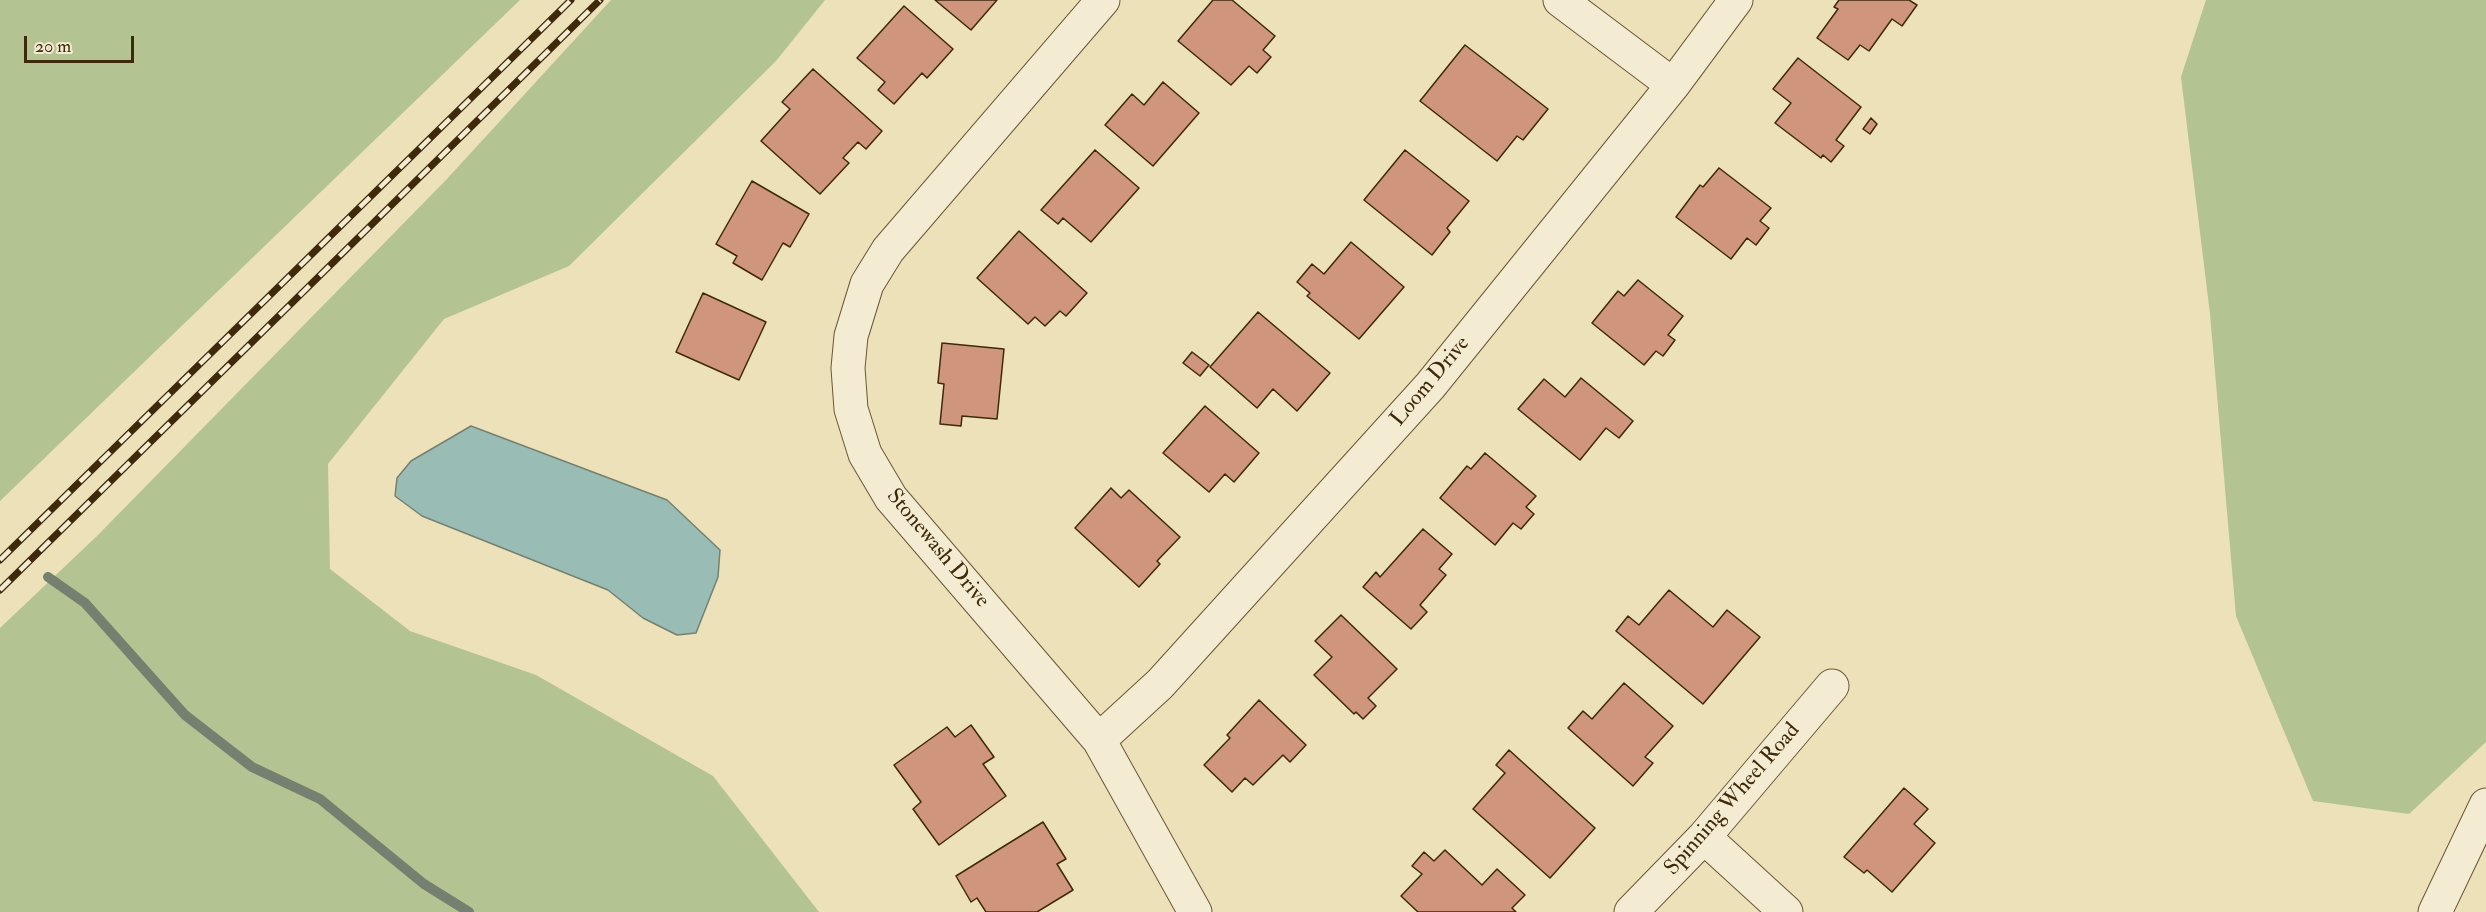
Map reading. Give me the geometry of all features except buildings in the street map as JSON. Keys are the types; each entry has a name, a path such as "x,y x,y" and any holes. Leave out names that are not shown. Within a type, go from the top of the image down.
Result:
{"street":[{"name":"Stonewash Drive","path":"1103,0 888,250 867,284 851,336 848,368 851,409 865,454 891,498 1099,740 1195,912"},
{"path":"1560,0 1672,86"},
{"name":"Loom Drive","path":"1099,740 1160,684 1430,386 1672,86 1736,0"},
{"name":"Spinning Wheel Road","path":"1631,912 1704,837 1832,686"},
{"path":"2435,912 2486,806"},
{"path":"1704,837 1786,912"}],"green space":[{"path":"0,0 520,0 0,501"},
{"path":"611,0 825,0 776,61 569,266 444,319 328,464 330,569 410,631 536,675 713,776 819,912 0,912 0,628 97,536 446,180"},
{"path":"2206,0 2486,0 2486,742 2409,814 2313,801 2236,616 2210,314 2181,77"}],"water":[{"path":"471,426 667,500 720,550 718,577 696,633 677,635 643,618 608,590 422,516 395,496 397,478 411,461"}],"waterway":[{"path":"48,577 85,603 185,715 252,767 320,799 424,884 469,912"}],"railway":[{"path":"0,560 571,0"},
{"path":"0,590 600,0"}]}
